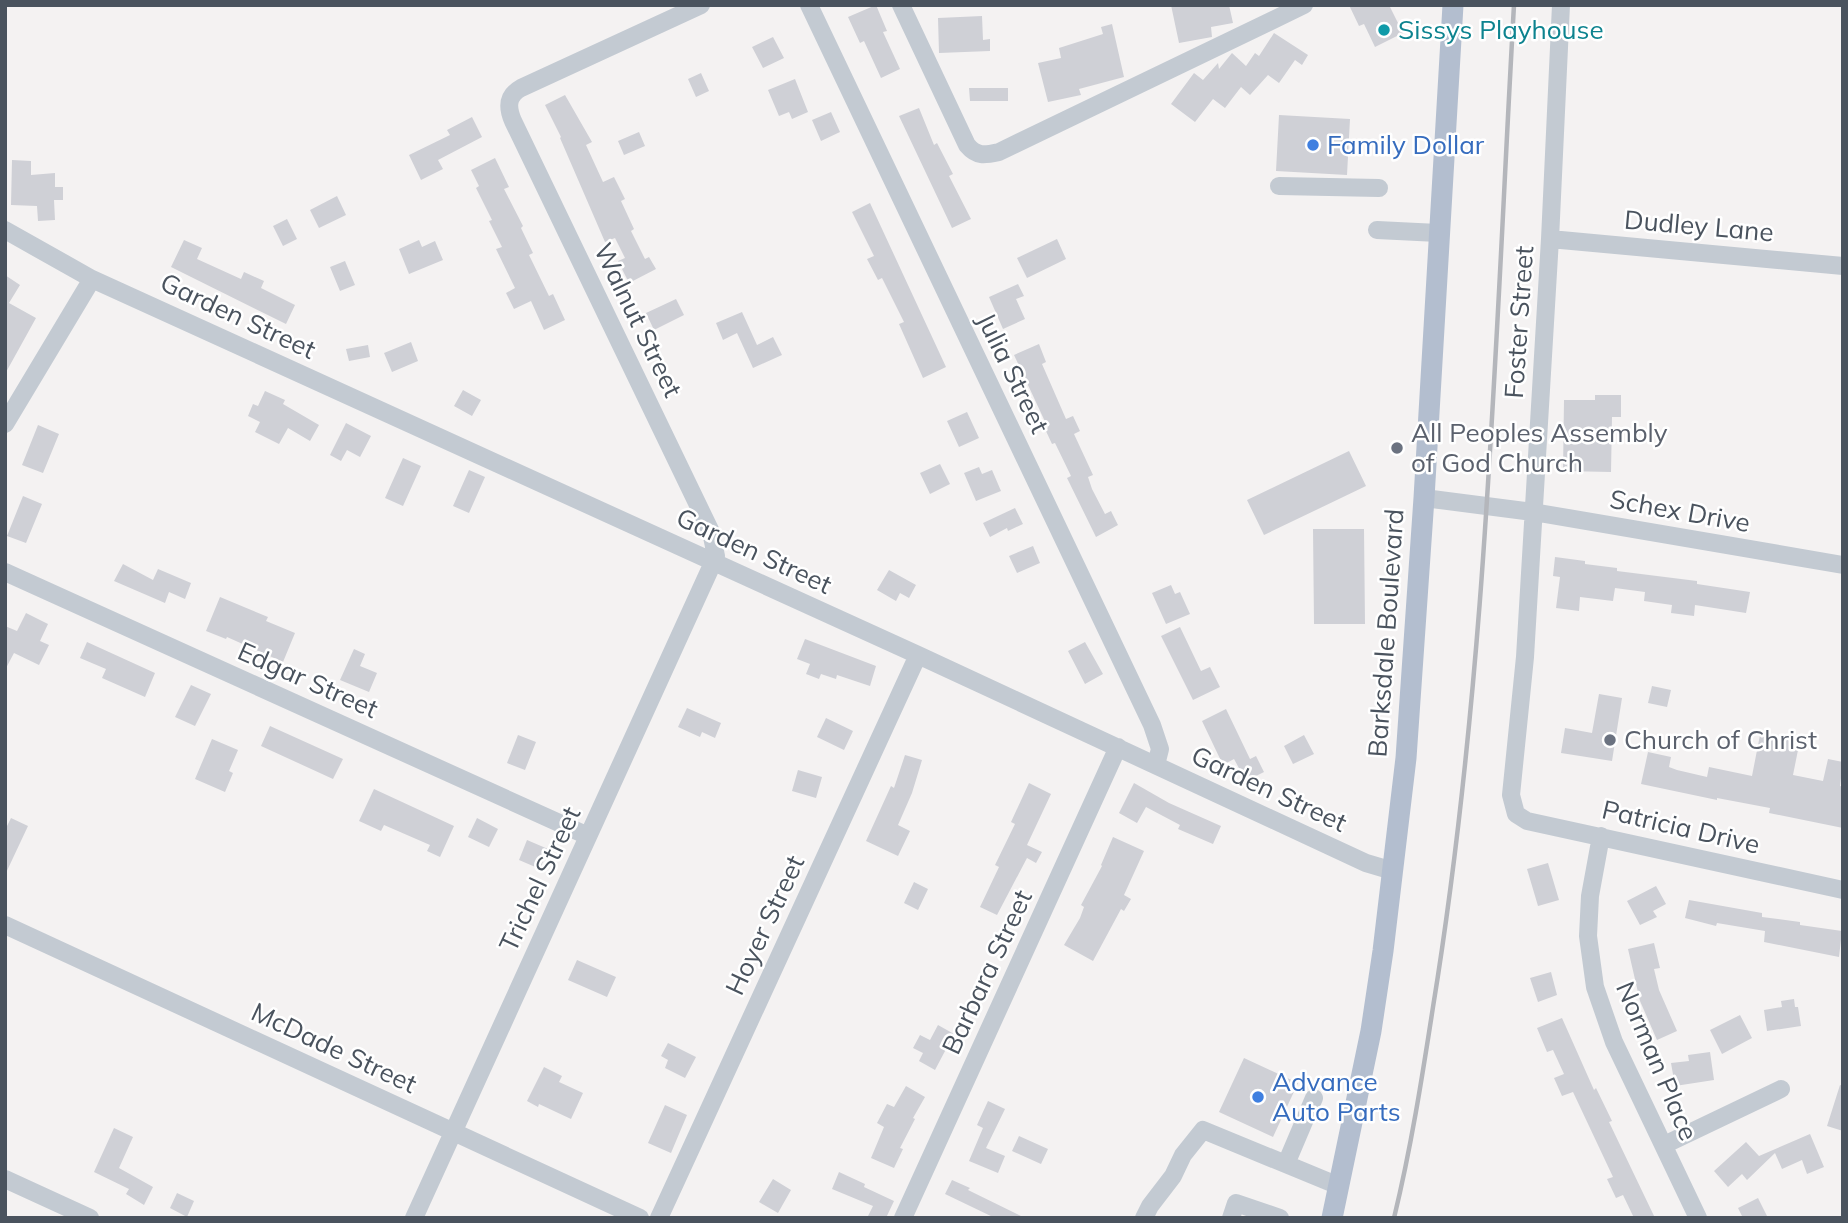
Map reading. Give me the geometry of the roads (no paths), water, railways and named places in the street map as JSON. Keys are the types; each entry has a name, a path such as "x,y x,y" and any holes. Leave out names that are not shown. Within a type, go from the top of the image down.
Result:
{"main road":[{"name":"Barksdale Boulevard","path":"1331,1207 1371,1031 1393,871 1411,690 1453,5"}],"street":[{"name":"Walnut Street","path":"701,5 521,88 510,96 509,102 513,121 711,532 715,550 714,562"},
{"name":"Julia Street","path":"809,5 1152,725 1160,749 1156,765"},
{"path":"901,5 967,145 974,153 983,156 999,152 1304,5"},
{"name":"Foster Street","path":"1513,809 1511,795 1523,694 1561,5"},
{"path":"1279,186 1379,188"},
{"name":"Garden Street","path":"5,230 92,279 918,655 1366,863 1393,871"},
{"path":"1377,230 1438,233"},
{"name":"Dudley Lane","path":"1550,239 1843,266"},
{"path":"5,424 92,279"},
{"name":"Schex Drive","path":"1424,498 1533,512 1843,565"},
{"name":"Trichel Street","path":"414,1218 714,562"},
{"name":"Edgar Street","path":"5,572 588,836"},
{"name":"Hoyer Street","path":"659,1218 918,655"},
{"name":"Barbara Street","path":"903,1218 1118,747"},
{"name":"Patricia Drive","path":"1513,809 1527,821 1843,890"},
{"name":"Norman Place","path":"1601,836 1590,896 1588,936 1591,969 1606,1022 1698,1218"},
{"name":"McDade Street","path":"5,925 640,1218"},
{"path":"1664,1145 1781,1089"},
{"path":"1286,1164 1314,1098"},
{"path":"1147,1212 1173,1176 1183,1155 1203,1130 1286,1164 1331,1207"},
{"path":"5,1179 90,1218"},
{"path":"1232,1218 1236,1203 1280,1218"}],"railway":[{"path":"1394,1218 1429,1034 1466,758 1487,507 1514,5"}],"place":[{"name":"Sissys Playhouse","path":"1384,30"},
{"name":"Family Dollar","path":"1313,145"},
{"name":"All Peoples Assembly of God Church","path":"1397,448"},
{"name":"Church of Christ","path":"1610,740"},
{"name":"Advance Auto Parts","path":"1258,1097"}]}
